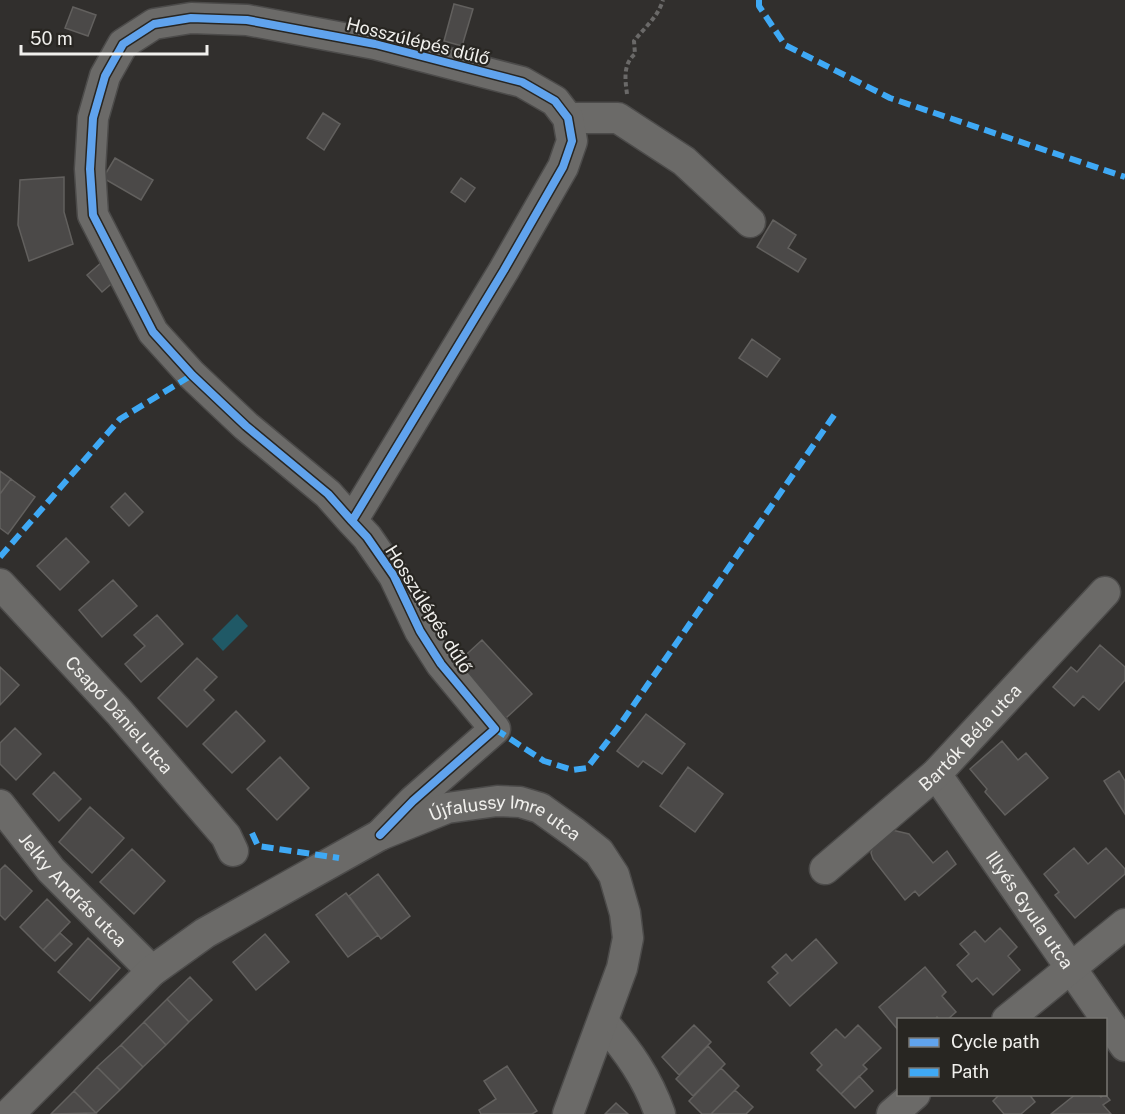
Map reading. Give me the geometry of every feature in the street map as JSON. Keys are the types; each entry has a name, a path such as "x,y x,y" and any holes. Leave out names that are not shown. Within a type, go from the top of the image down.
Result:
{"street":[{"name":"Hosszúlépés dűlő","path":"380,835 413,801 495,729 441,664 420,631 394,576 367,537 328,494 246,426 192,375 153,332 93,215 90,169 93,118 105,76 123,44 154,24 191,18 247,20 375,44 522,82 555,101 568,118"},
{"path":"352,521 504,270 563,167 572,141 568,118 618,118 684,161 750,222"},
{"name":"Csapó Dániel utca","path":"0,584 127,721 226,836 233,851"},
{"name":"Bartók Béla utca","path":"825,869 936,774 1105,592"},
{"name":"Illyés Gyula utca","path":"936,774 1106,1018"},
{"name":"Újfalussy Imre utca","path":"9,1114 152,971 205,933 380,835 447,808 497,801 520,802 540,808 599,852 614,874 625,913 628,938 622,968 568,1114"},
{"name":"Jelky András utca","path":"0,805 51,870 152,971"},
{"path":"1009,1018 1125,924"},
{"name":"Illyés Gyula utca","path":"1107,1019 1125,1046"},
{"path":"603,1022 632,1056 660,1114"},
{"path":"892,1114 914,1096"}],"path":[{"path":"618,118 631,114 624,76 629,59 635,54 634,41 659,13 663,0"}],"water":[{"path":"237,614 248,626 223,651 212,639"}],"building":[{"path":"454,4 473,9 462,46 444,41"},
{"path":"73,7 96,15 88,36 65,28"},
{"path":"323,113 340,124 324,150 307,138"},
{"path":"115,158 153,180 141,200 103,178"},
{"path":"64,177 64,212 73,244 29,261 18,225 20,180"},
{"path":"461,178 475,188 465,202 451,192"},
{"path":"773,220 796,235 788,248 806,259 798,272 757,247"},
{"path":"102,262 117,279 102,292 87,275"},
{"path":"752,339 780,359 767,377 739,358"},
{"path":"0,471 11,479 0,494"},
{"path":"11,479 35,497 8,534 0,528 0,494"},
{"path":"125,493 143,512 129,526 111,507"},
{"path":"66,538 89,562 60,590 37,566"},
{"path":"113,580 137,606 102,637 79,610"},
{"path":"157,615 183,644 141,682 125,664 145,646 134,635"},
{"path":"482,640 532,694 506,718 456,664"},
{"path":"1100,645 1125,667 1125,680 1099,710 1083,696 1074,706 1053,687 1071,667 1077,672"},
{"path":"197,658 217,677 204,690 214,700 187,727 158,698"},
{"path":"0,667 19,685 0,705"},
{"path":"236,711 265,741 232,773 203,744"},
{"path":"646,714 685,744 662,774 643,761 638,767 617,751"},
{"path":"15,728 41,754 16,780 0,764 0,743"},
{"path":"1002,741 1018,760 1026,753 1048,778 1005,815 985,792 987,789 970,769"},
{"path":"280,757 309,788 277,820 247,789"},
{"path":"688,767 723,794 695,832 660,806"},
{"path":"1119,771 1125,781 1125,814 1104,781"},
{"path":"54,772 81,799 59,821 33,794"},
{"path":"90,807 124,838 92,873 59,842"},
{"path":"892,830 909,834 933,863 947,851 956,864 919,896 915,891 905,900 873,859 871,853 873,845"},
{"path":"1074,848 1088,864 1106,848 1125,869 1125,874 1075,918 1055,895 1059,892 1044,874"},
{"path":"132,849 165,881 134,914 100,882"},
{"path":"5,865 32,891 5,920 0,915 0,870"},
{"path":"378,874 410,916 381,939 349,896"},
{"path":"346,893 378,935 348,957 316,915"},
{"path":"47,899 70,922 43,950 20,927"},
{"path":"1000,928 1017,947 1008,956 1020,970 993,995 977,978 972,982 957,965 969,954 960,944 975,931 985,942"},
{"path":"60,933 72,944 55,961 43,950"},
{"path":"265,934 289,962 256,990 233,962"},
{"path":"88,938 120,968 90,1001 58,972"},
{"path":"816,939 837,963 790,1006 768,982 778,973 772,967 786,954 792,961"},
{"path":"925,967 946,992 942,996 956,1012 949,1018 897,1018 897,1029 879,1007"},
{"path":"190,977 212,1000 189,1022 167,999"},
{"path":"167,999 189,1022 166,1045 144,1022"},
{"path":"144,1022 166,1045 143,1067 121,1045"},
{"path":"694,1025 711,1042 679,1075 662,1057"},
{"path":"858,1025 881,1048 863,1065 867,1069 841,1094 817,1070 822,1065 811,1053 836,1029 845,1038"},
{"path":"121,1045 143,1067 120,1090 97,1067"},
{"path":"708,1046 725,1064 693,1096 676,1079"},
{"path":"507,1066 537,1111 532,1114 481,1114 479,1110 496,1099 484,1081"},
{"path":"97,1067 120,1090 96,1113 74,1091"},
{"path":"721,1068 739,1086 711,1114 702,1114 689,1101"},
{"path":"859,1076 873,1091 855,1108 841,1094"},
{"path":"735,1090 753,1107 746,1114 711,1114"},
{"path":"74,1091 96,1113 51,1114"},
{"path":"998,1096 1030,1096 1035,1102 1021,1114 1004,1114 993,1101"},
{"path":"1074,1096 1107,1096 1110,1100 1103,1105 1111,1114 1051,1114"},
{"path":"616,1103 628,1114 605,1114"}],"marked path":[{"path":"759,0 759,6 785,45 890,98 1125,177"},
{"path":"0,557 120,419 192,375"},
{"path":"495,729 544,761 573,770 587,768 617,729 837,411"},
{"path":"252,833 258,846 339,858"}],"cycle path":[{"path":"352,521 504,270 563,167 572,141 568,118 555,101 522,82 375,44 247,20 191,18 154,24 123,44 105,76 93,118 90,169 93,215 153,332 192,375 246,426 328,494 352,521 367,537 394,576 420,631 441,664 495,729 413,801 380,835"}]}
